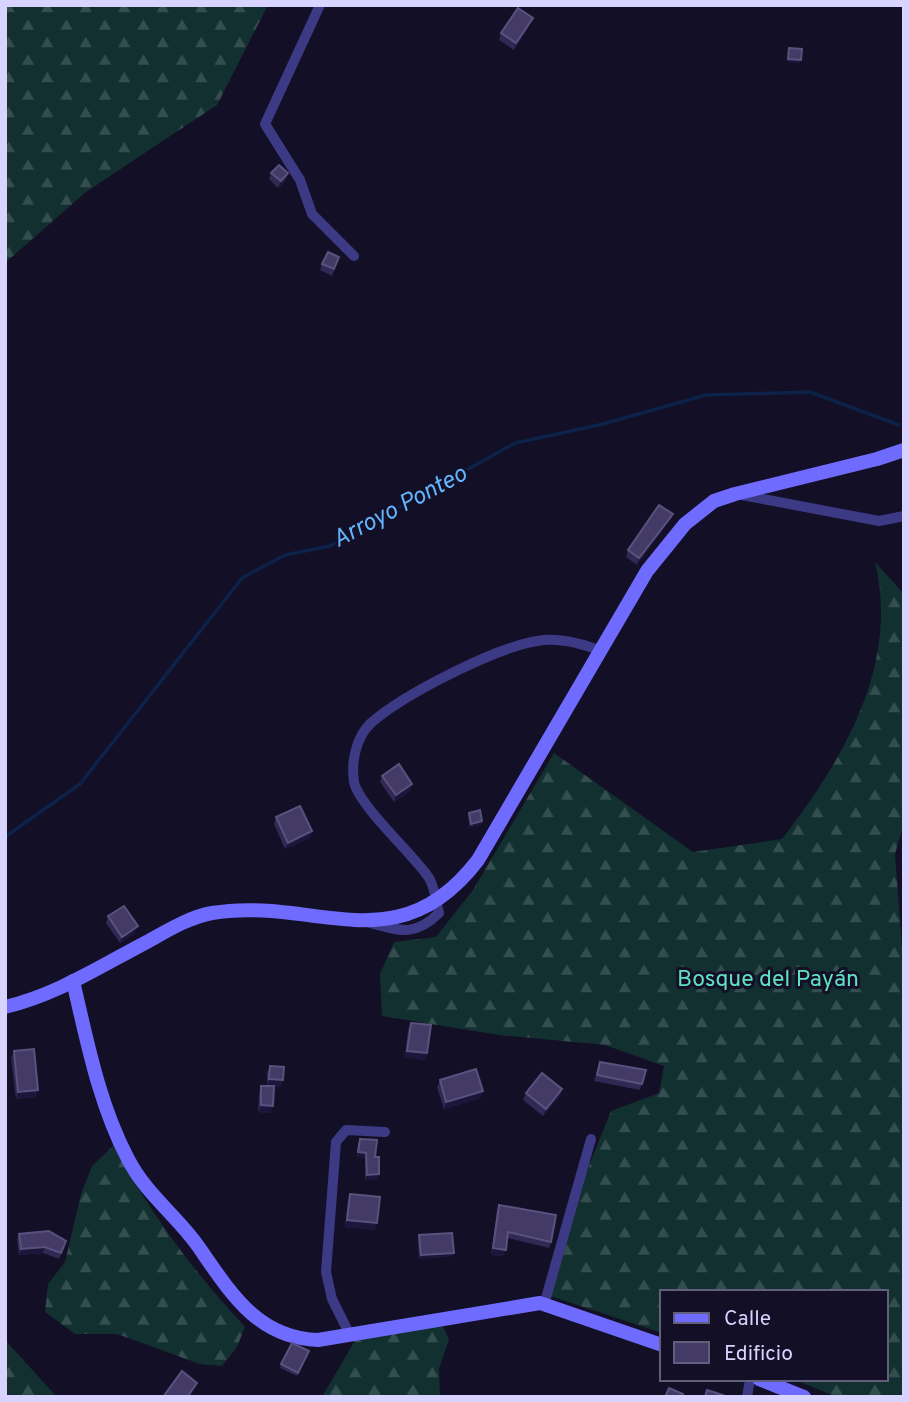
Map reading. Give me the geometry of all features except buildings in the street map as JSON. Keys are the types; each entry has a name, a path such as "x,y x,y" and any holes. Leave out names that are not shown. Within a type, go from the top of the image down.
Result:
{"street":[{"path":"320,5 265,124 300,180 312,214 354,257"},
{"path":"5,1007 41,998 178,925 211,913 254,911 365,921 396,918 436,901 461,882 478,860 647,571 685,524 714,501 904,450"},
{"path":"735,494 790,502 878,521 904,516"},
{"path":"436,901 431,880 385,828 354,783 355,749 370,724 404,701 497,650 540,640 576,642 599,650"},
{"path":"73,981 94,1074 128,1160 159,1205 196,1243 238,1303 260,1320 293,1339 318,1339 544,1305 660,1344"},
{"path":"349,1333 332,1299 326,1272 336,1142 346,1130 385,1132"},
{"path":"544,1305 591,1139"},
{"path":"764,1381 804,1397"}],"green space":[{"path":"5,5 268,5 217,105 86,192 5,263"},
{"name":"Bosque del Payán","path":"875,562 904,594 904,823 895,854 904,973 904,1397 837,1397 798,1381 888,1381 888,1290 660,1290 660,1332 547,1295 565,1225 611,1111 659,1093 664,1066 605,1045 499,1035 382,1016 380,974 394,942 436,937 473,890 554,753 693,852 782,839 826,777 861,710 873,674 880,638 881,600"},
{"path":"114,1145 127,1170 173,1240 245,1327 237,1347 222,1366 200,1364 117,1334 75,1334 45,1312 48,1284 65,1262 81,1194 92,1166"},
{"path":"442,1324 449,1339 439,1369 440,1397 322,1397 357,1337"},
{"path":"5,1340 57,1397 5,1397"}],"waterway":[{"name":"Arroyo Ponteo","path":"5,837 80,784 242,578 285,555 330,546 515,443 599,425 706,395 810,392 899,425"}]}
